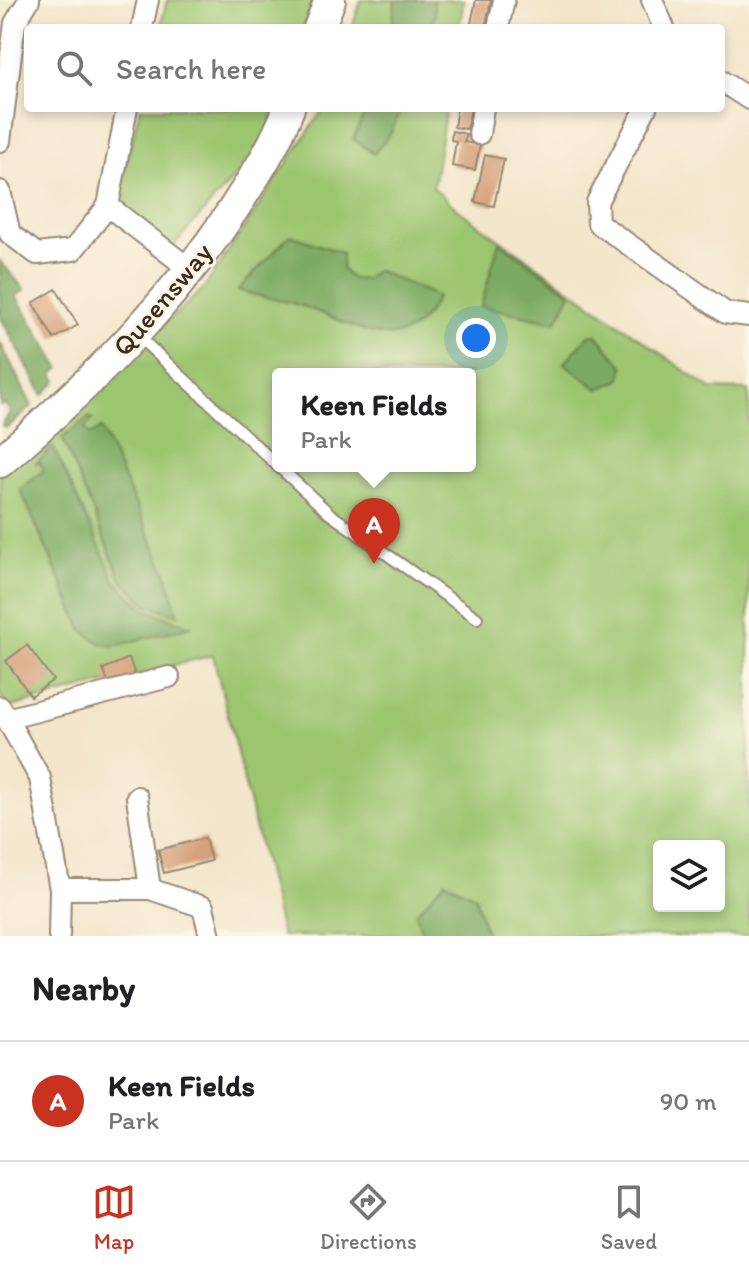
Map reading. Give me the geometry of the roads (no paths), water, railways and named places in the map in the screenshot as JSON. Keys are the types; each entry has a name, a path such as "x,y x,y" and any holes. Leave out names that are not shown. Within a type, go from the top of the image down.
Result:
{"main road":[{"path":"321,24 330,0"},
{"name":"Queensway","path":"0,462 137,335 192,271 275,146 288,112"}],"street":[{"path":"0,141 15,23 29,0"},
{"path":"143,24 148,0"},
{"path":"499,24 504,0"},
{"path":"652,0 662,24"},
{"path":"725,84 749,99"},
{"path":"0,191 10,234 37,254 73,250 108,206 126,112"},
{"path":"479,134 482,112"},
{"path":"644,112 597,202 598,223 726,313 749,316"},
{"path":"108,206 192,271"},
{"path":"59,936 60,889 40,778 3,713 169,677"},
{"path":"137,797 150,889"},
{"path":"60,889 150,889 203,907 210,936"}],"lane":[{"path":"137,335 272,460"},
{"path":"284,472 330,514 477,618"}],"place":[{"name":"Keen Fields","path":"374,564"}]}
